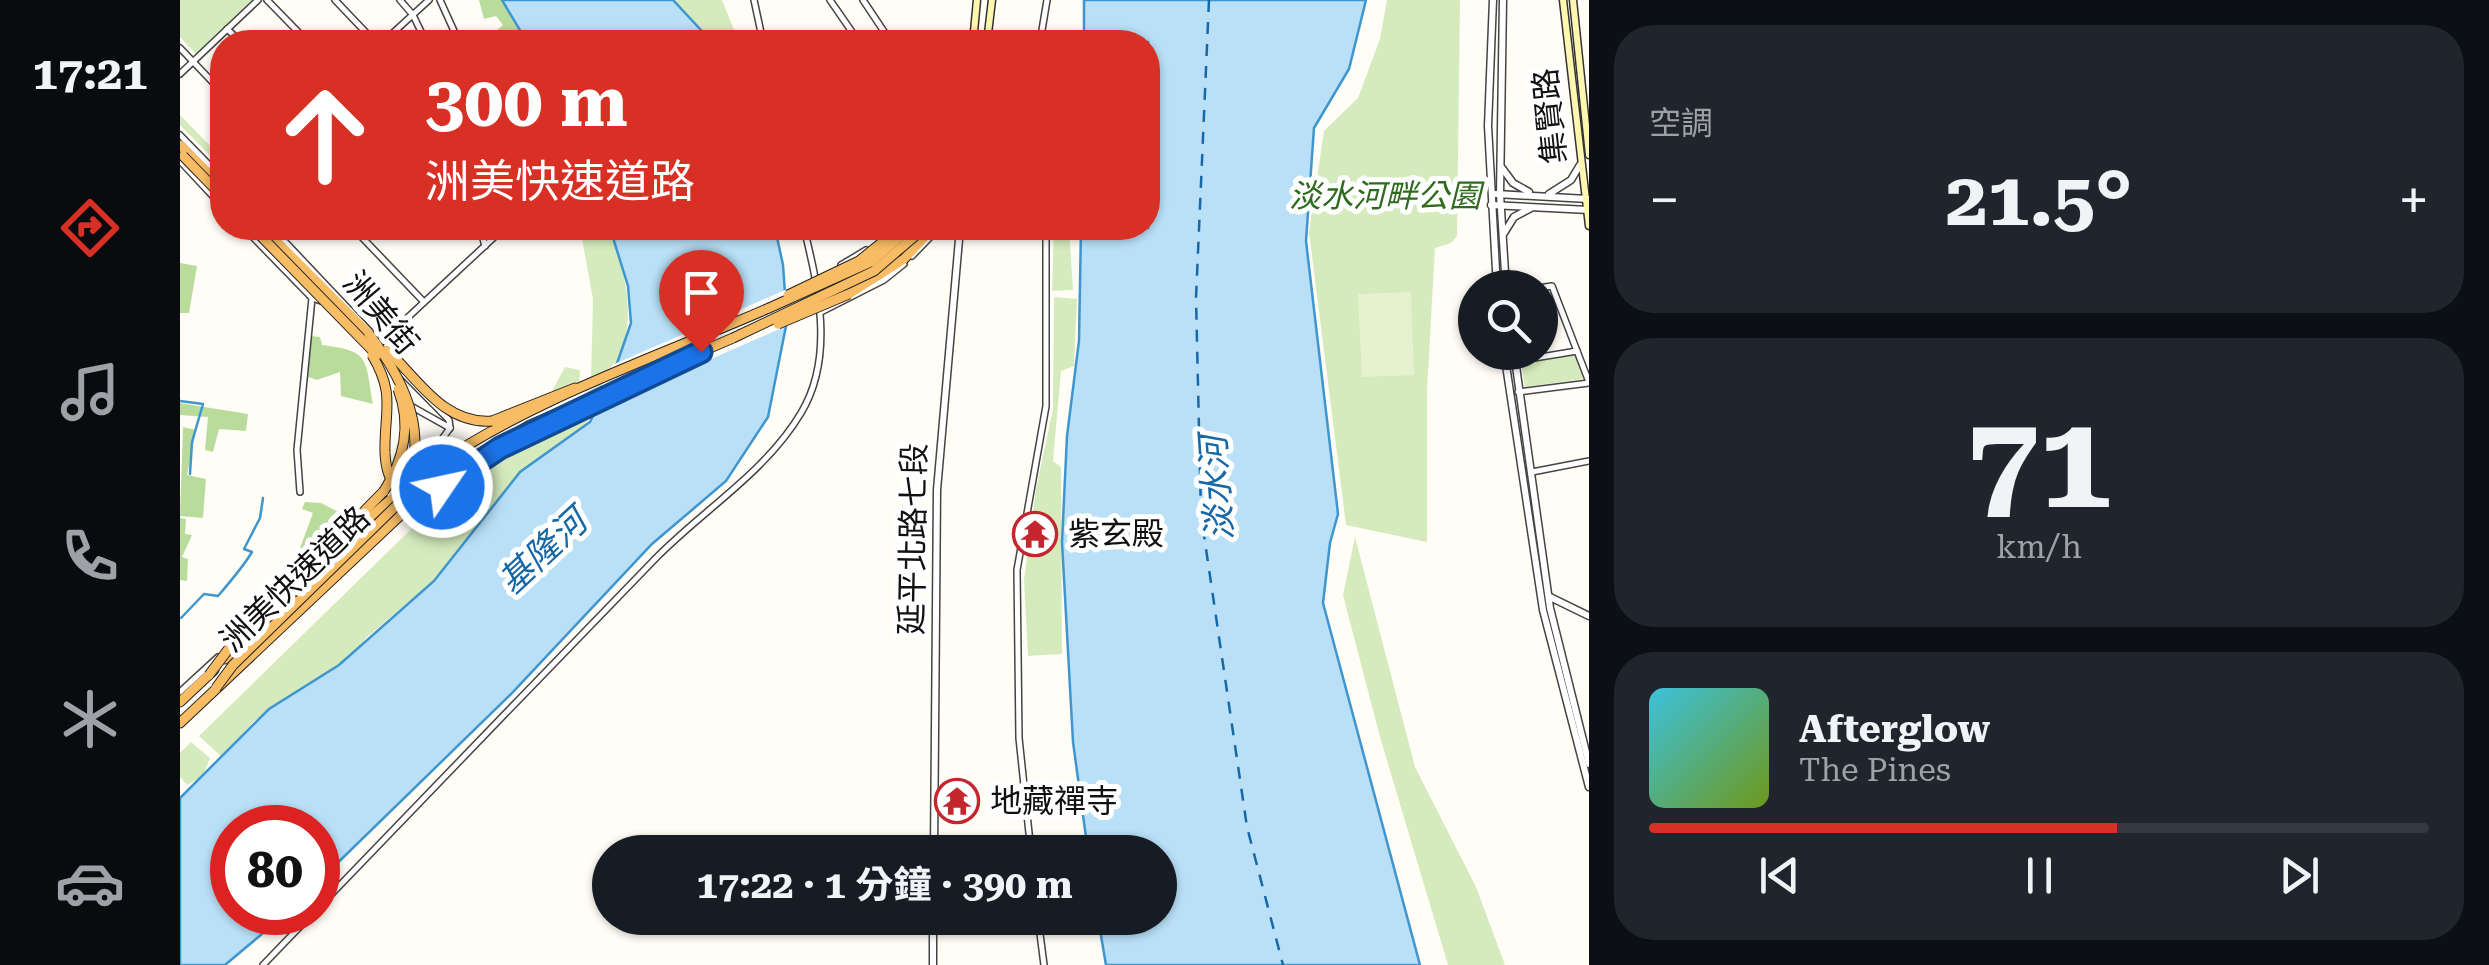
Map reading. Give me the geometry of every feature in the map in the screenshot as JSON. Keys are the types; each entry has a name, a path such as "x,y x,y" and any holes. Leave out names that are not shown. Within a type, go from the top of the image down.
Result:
{"highway":[{"path":"182,154 210,183"},
{"path":"265,240 443,406 471,421 492,421 606,378"},
{"path":"216,688 233,664 398,502 410,481 416,448 414,416 398,377 366,337 274,240"},
{"path":"770,308 783,297 859,260 883,240"},
{"name":"洲美快速道路","path":"180,702 410,484 480,438 871,262 904,240"},
{"name":"洲美快速道路","path":"180,723 440,478 530,425 733,338 874,272 908,240"},
{"path":"366,337 390,396 385,452 390,472 403,486 419,492 442,487 500,448 637,379"},
{"path":"209,674 230,647 374,502 399,466 406,419 400,394 387,366 366,337"}],"main road":[{"path":"974,30 978,0"},
{"path":"988,30 992,0"},
{"name":"集賢路","path":"1564,0 1589,226"},
{"name":"集賢路","path":"1573,0 1589,155"}],"street":[{"path":"227,29 258,0"},
{"path":"267,0 296,30"},
{"path":"334,0 363,30"},
{"path":"400,0 420,30"},
{"path":"396,30 429,0"},
{"path":"440,0 454,30"},
{"path":"754,0 760,30"},
{"path":"830,0 851,30"},
{"path":"863,0 883,30"},
{"path":"1042,30 1047,0"},
{"path":"1493,0 1495,194 1501,205 1505,270"},
{"path":"1496,270 1491,205 1500,162 1502,0"},
{"path":"180,74 210,46"},
{"path":"180,48 210,80"},
{"path":"180,135 210,166"},
{"path":"1500,162 1512,183 1534,194"},
{"path":"1548,195 1570,180 1580,165"},
{"path":"1495,194 1586,199"},
{"path":"1491,205 1587,210"},
{"path":"1503,234 1514,217 1534,206"},
{"name":"洲美街","path":"256,240 312,298 345,316 371,351 385,386 404,402 450,428"},
{"name":"洲美街","path":"284,240 368,325 379,344 449,420 450,428"},
{"path":"365,240 424,302"},
{"path":"483,240 484,246"},
{"path":"371,351 491,240"},
{"path":"340,885 660,554 754,468 802,412 816,365 821,312 807,240"},
{"path":"816,277 855,258 880,240"},
{"path":"821,312 884,280 924,240"},
{"name":"延平北路七段","path":"934,835 937,490 959,240"},
{"path":"1029,835 1019,738 1017,570 1046,406 1046,240"},
{"name":"洲美街","path":"300,492 297,450 312,298"},
{"path":"1518,392 1589,382 1558,302"},
{"path":"1558,353 1577,351"},
{"path":"1507,370 1540,589 1589,787"},
{"path":"1515,370 1550,597 1589,764"},
{"name":"洲美街","path":"404,402 415,398 414,385"},
{"path":"180,692 424,464 450,428"},
{"path":"1532,472 1589,462"},
{"path":"1526,502 1536,500"},
{"path":"1540,589 1589,616"},
{"path":"263,965 292,935"},
{"path":"933,935 933,965"},
{"path":"1040,935 1044,965"}],"green space":[{"path":"180,0 253,0 221,30 210,30 210,41 196,54 180,37"},
{"path":"479,0 502,0 520,30 497,30 503,25 496,16 484,19"},
{"path":"673,0 722,0 734,30 701,30"},
{"name":"淡水河畔公園","path":"1387,0 1460,0 1457,236 1451,243 1435,248 1427,391 1427,542 1346,525 1309,232 1324,131 1358,98 1380,39"},
{"path":"180,115 210,146 210,156 180,125"},
{"path":"582,240 614,240 625,283 626,335 590,422 593,299"},
{"path":"1054,240 1070,240 1073,290 1052,291"},
{"path":"180,263 197,266 189,313 180,313"},
{"path":"1411,292 1414,375 1362,377 1358,294"},
{"path":"1054,297 1077,299 1074,366 1061,371 1053,461 1061,467 1062,654 1028,656 1024,580 1036,489 1053,409"},
{"path":"311,336 320,337 322,345 358,354 369,377 373,404 341,396 340,372 317,380 308,377"},
{"path":"1574,353 1583,379 1525,387 1522,370 1558,370 1558,356"},
{"path":"565,367 580,370 579,386 565,400 552,391"},
{"path":"180,403 248,414 246,431 219,429 213,452 205,450 208,417 180,415"},
{"path":"588,420 587,427 472,534 472,542 455,555 456,562 367,637 348,660 254,721 222,757 199,736 440,501 454,497 514,450"},
{"path":"183,427 196,430 187,475 206,479 203,518 180,516"},
{"path":"305,502 321,503 352,519 299,571 293,567 313,513 302,509"},
{"path":"180,518 186,519 185,534 192,535 182,557 188,559 187,581 180,580"},
{"path":"1355,537 1415,767 1476,887 1505,965 1448,965 1380,737 1343,595"},
{"path":"191,742 210,758 203,776 187,785 180,777 180,753"}],"water":[{"path":"502,0 673,0 701,30 520,30"},
{"name":"淡水河","path":"1084,0 1366,0 1349,69 1314,128 1306,241 1338,514 1330,543 1323,603 1420,965 1106,965 1101,935 1177,935 1177,835 1086,835 1073,742 1062,542 1067,436 1079,341 1081,240 1160,240 1160,30 1084,30"},
{"name":"基隆河","path":"614,240 778,240 787,321 768,417 726,481 652,544 511,694 340,861 340,805 210,805 210,935 261,935 225,965 180,965 180,798 269,709 339,665 434,581 520,472 590,422 613,375 631,323 628,286"}],"pier":[{"path":"790,288 791,324 588,413 612,365"}],"waterway":[{"path":"180,401 203,404 192,442 190,474"},
{"path":"181,618 204,594 218,596 248,558 252,552 244,549 260,518 263,498"}],"ferry route":[{"path":"1209,0 1196,298 1201,515 1247,827 1283,965"}],"place":[{"name":"紫玄殿","path":"1035,534"},
{"name":"地藏禪寺","path":"957,801"}],"route":[{"path":"442,487 500,448 637,379 701,352"}]}
